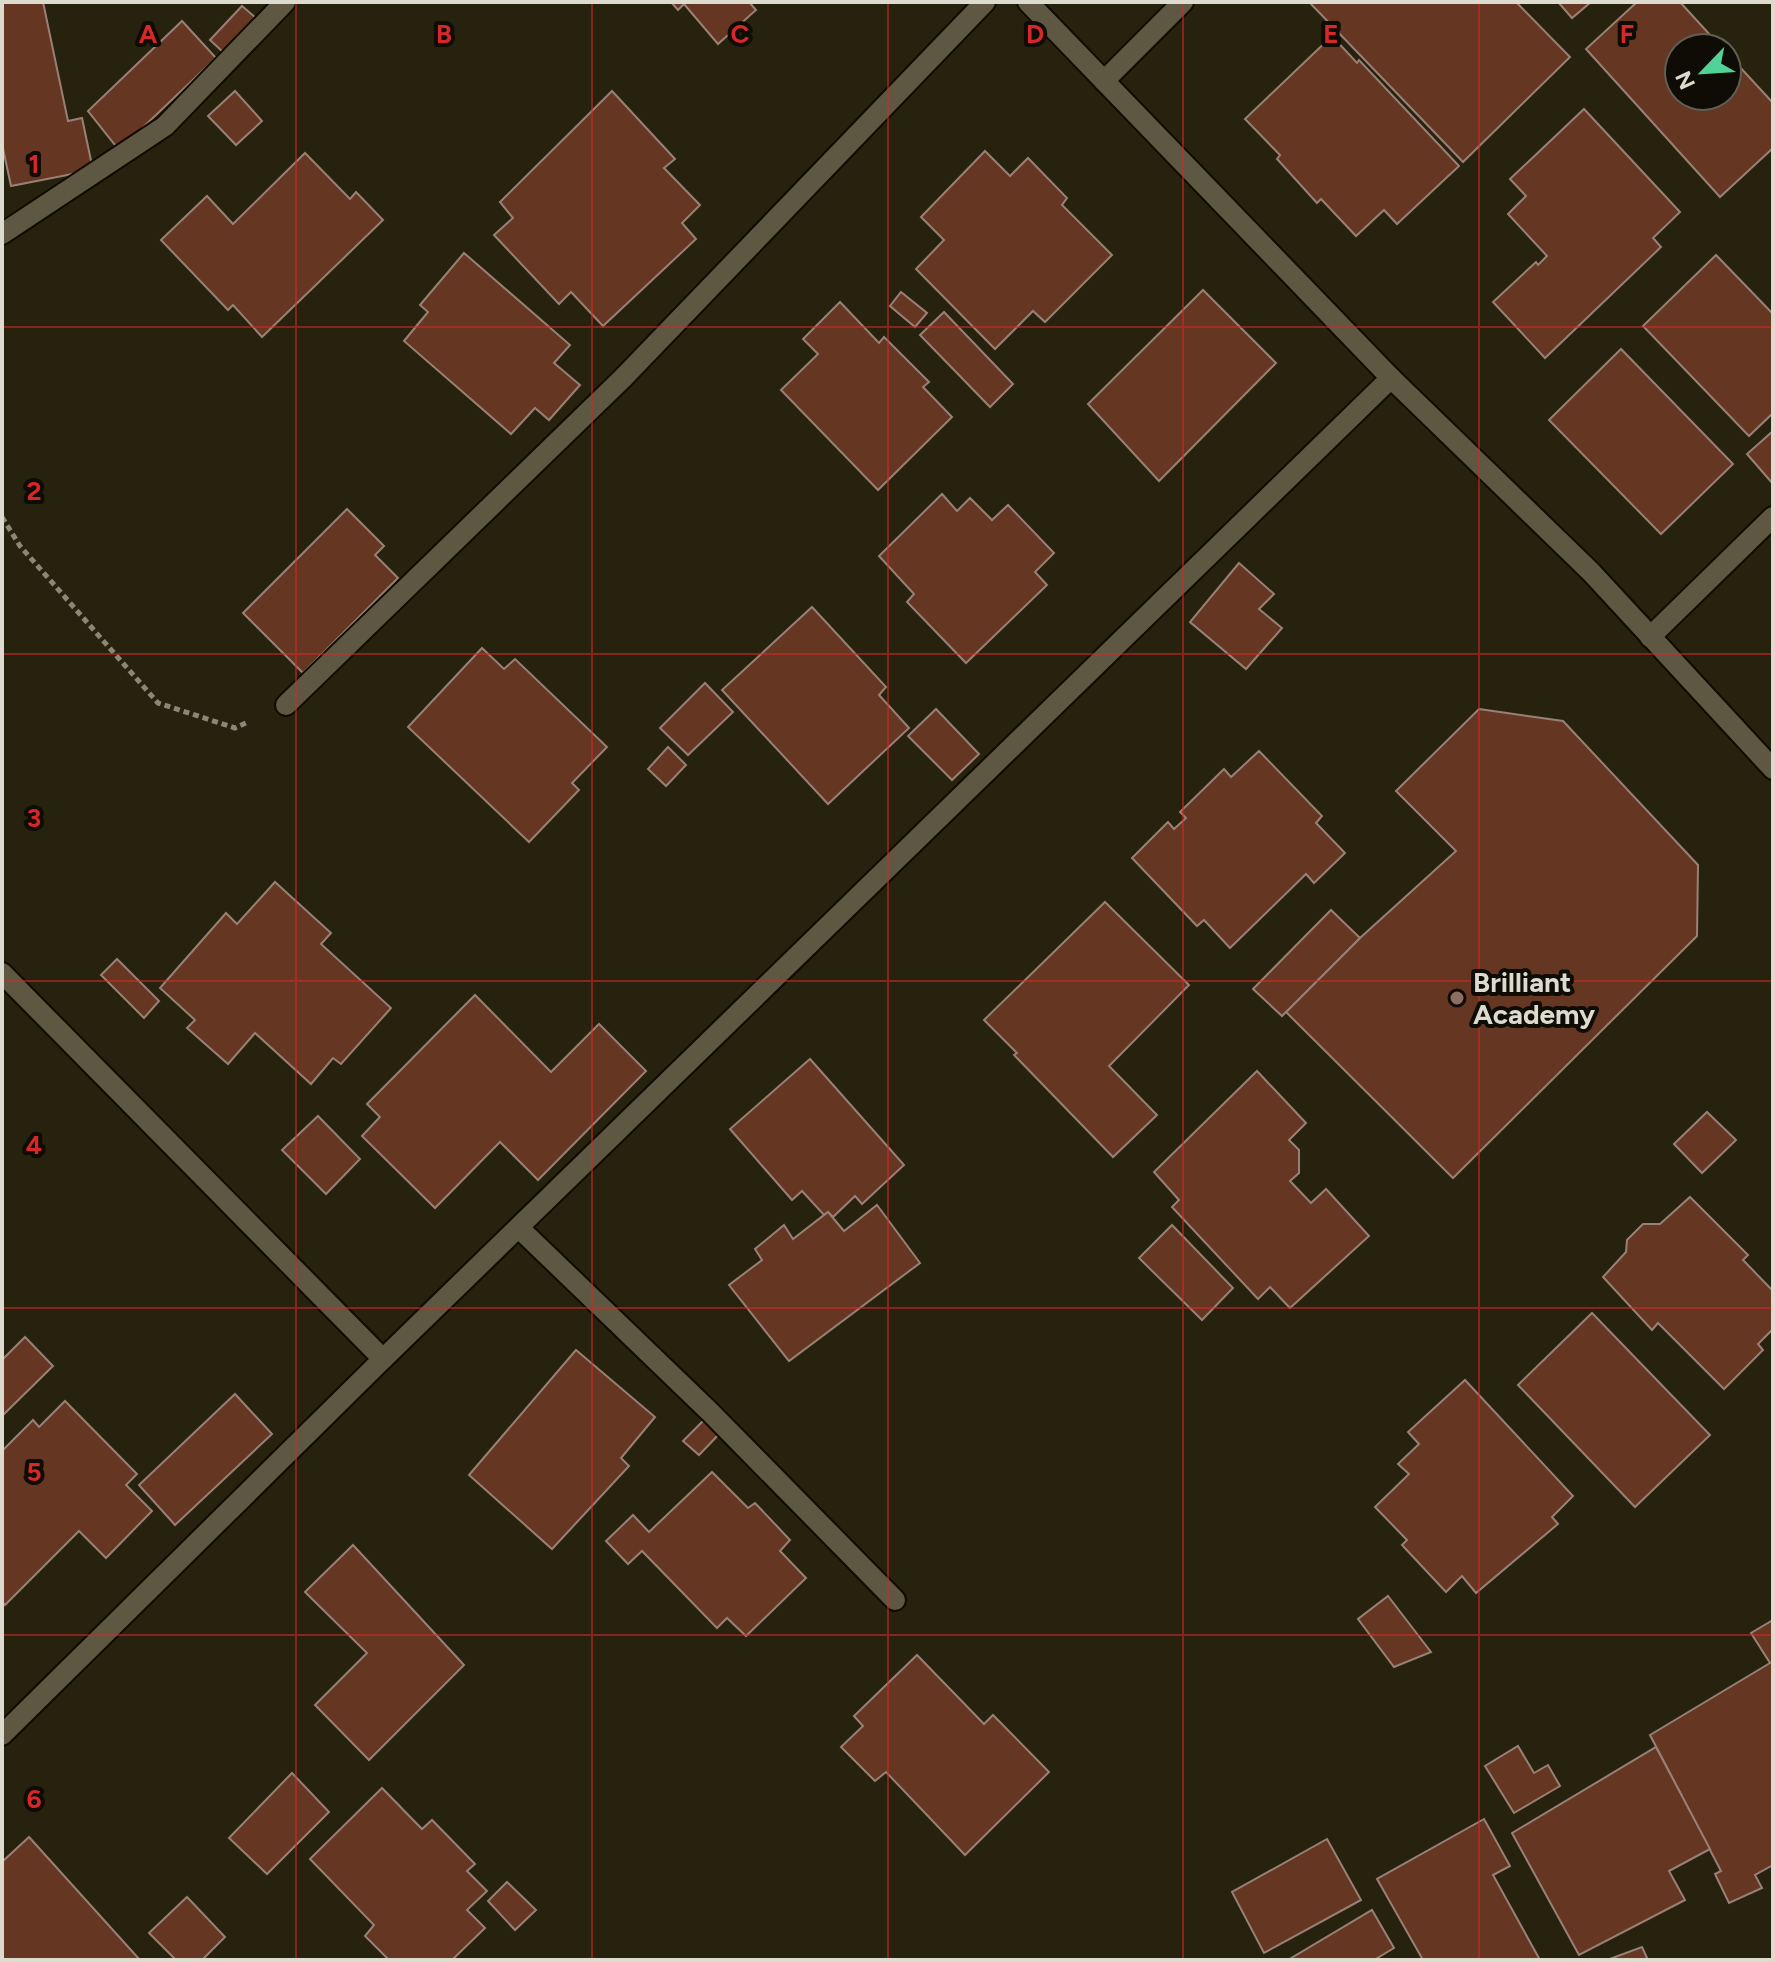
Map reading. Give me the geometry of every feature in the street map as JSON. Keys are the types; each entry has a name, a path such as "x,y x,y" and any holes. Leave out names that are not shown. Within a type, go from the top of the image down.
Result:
{"street":[{"path":"2,234 165,126 285,2"},
{"path":"286,705 623,378 985,2"},
{"path":"1028,2 1391,378 1591,572 1773,769"},
{"path":"1104,81 1183,2"},
{"path":"2,1735 383,1359 1391,378"},
{"path":"1650,637 1773,517"},
{"path":"2,973 383,1359"},
{"path":"519,1228 710,1412 895,1600"}],"path":[{"path":"2,517 20,546 158,703 235,728 286,705"}],"building":[{"path":"2,2 43,2 68,121 82,118 93,170 11,186 2,144"},
{"path":"671,2 749,2 756,10 718,44 684,4 678,10"},
{"path":"1516,2 1570,57 1463,162 1310,3"},
{"path":"1558,2 1591,2 1572,18"},
{"path":"1637,2 1680,2 1707,32 1663,32 1663,112 1743,112 1743,70 1773,103 1773,148 1720,197 1586,49"},
{"path":"242,6 256,18 224,53 210,40"},
{"path":"182,21 216,58 119,150 88,111"},
{"path":"1332,36 1357,63 1359,60 1459,166 1397,224 1384,210 1356,236 1321,199 1317,203 1277,159 1280,155 1245,119"},
{"path":"235,91 262,121 236,145 208,116"},
{"path":"612,91 675,159 664,168 700,205 682,223 696,239 603,326 571,292 559,304 494,235 513,218 500,202"},
{"path":"1584,109 1680,212 1653,238 1661,247 1545,358 1493,302 1536,262 1538,265 1547,256 1508,214 1526,196 1510,179"},
{"path":"985,151 1010,176 1028,158 1067,198 1062,205 1112,255 1045,322 1033,311 995,349 916,269 944,240 921,217"},
{"path":"305,153 350,199 356,192 383,220 262,337 233,305 228,310 161,240 207,196 233,224"},
{"path":"464,253 570,345 554,363 580,385 549,420 535,408 511,434 404,341 428,312 420,305"},
{"path":"1716,255 1773,314 1773,413 1749,436 1643,326"},
{"path":"1203,290 1276,363 1159,481 1088,404"},
{"path":"901,292 927,313 915,327 890,306"},
{"path":"840,302 879,343 884,337 929,382 923,387 952,417 878,490 781,390 818,354 803,339"},
{"path":"944,312 1013,384 990,407 920,335"},
{"path":"1621,349 1733,464 1661,534 1549,420"},
{"path":"1773,431 1773,484 1747,454"},
{"path":"942,494 957,511 970,498 992,520 1008,505 1054,553 1035,572 1047,585 966,663 907,602 914,594 879,556"},
{"path":"347,509 384,546 375,555 398,578 303,673 243,613"},
{"path":"1239,563 1274,594 1259,609 1282,628 1246,669 1190,622"},
{"path":"812,607 886,687 879,695 909,728 828,804 722,690"},
{"path":"482,648 504,669 515,659 607,747 572,783 579,790 529,842 408,727"},
{"path":"705,683 733,712 688,755 660,728"},
{"path":"936,709 979,754 952,780 908,736"},
{"path":"1479,709 1563,721 1698,865 1697,936 1453,1178 1286,1012 1360,938 1456,851 1396,791"},
{"path":"668,747 686,765 666,786 648,769"},
{"path":"1259,751 1322,816 1316,823 1345,853 1314,883 1306,874 1230,948 1204,920 1197,926 1132,858 1168,822 1174,829 1186,818 1180,812 1224,769 1231,777"},
{"path":"275,882 331,933 321,944 391,1008 341,1064 333,1058 311,1084 255,1033 228,1064 187,1028 195,1020 160,988 226,913 237,924"},
{"path":"1105,902 1189,985 1109,1066 1157,1115 1113,1157 984,1020"},
{"path":"1331,910 1360,938 1282,1016 1253,989"},
{"path":"117,959 159,1001 144,1018 101,975"},
{"path":"475,995 551,1072 599,1024 646,1071 538,1180 500,1142 435,1208 362,1136 380,1117 367,1104"},
{"path":"810,1059 904,1165 862,1204 855,1196 833,1217 828,1212 824,1215 802,1191 792,1200 730,1129"},
{"path":"1257,1071 1306,1123 1289,1140 1299,1150 1299,1173 1290,1181 1311,1203 1326,1189 1369,1236 1290,1308 1270,1287 1258,1299 1172,1207 1179,1200 1154,1172"},
{"path":"1707,1112 1736,1140 1702,1173 1674,1144"},
{"path":"318,1116 360,1159 326,1194 282,1150"},
{"path":"1690,1197 1748,1255 1743,1260 1773,1291 1773,1329 1758,1344 1763,1350 1724,1389 1658,1323 1652,1330 1603,1277 1626,1252 1627,1240 1643,1224 1660,1224"},
{"path":"877,1205 920,1263 789,1361 729,1285 762,1260 755,1249 784,1225 793,1239 828,1212 844,1231"},
{"path":"1172,1225 1233,1288 1202,1320 1139,1258"},
{"path":"1592,1313 1710,1435 1635,1507 1518,1385"},
{"path":"25,1337 53,1366 2,1416 2,1360"},
{"path":"576,1350 655,1417 621,1458 629,1466 552,1549 469,1475"},
{"path":"1465,1380 1573,1496 1552,1517 1558,1524 1476,1593 1462,1576 1446,1592 1402,1545 1407,1540 1375,1507 1409,1474 1398,1464 1419,1444 1408,1432"},
{"path":"235,1394 272,1434 175,1525 139,1485"},
{"path":"65,1401 137,1474 126,1485 152,1511 106,1558 79,1531 5,1605 2,1602 2,1451 33,1420 39,1427"},
{"path":"709,1415 724,1429 699,1455 683,1441"},
{"path":"712,1472 748,1508 755,1503 790,1540 780,1551 806,1578 746,1636 727,1618 717,1628 642,1551 628,1564 606,1541 633,1515 649,1532"},
{"path":"353,1545 464,1665 369,1760 315,1705 367,1653 305,1592"},
{"path":"1388,1596 1431,1652 1394,1667 1358,1619"},
{"path":"1773,1620 1773,1865 1755,1875 1762,1888 1729,1903 1715,1874 1721,1871 1650,1735 1770,1663 1751,1633"},
{"path":"917,1655 984,1724 993,1715 1049,1772 965,1855 886,1772 875,1781 841,1747 863,1726 854,1716"},
{"path":"1518,1746 1534,1773 1548,1765 1560,1786 1514,1813 1485,1766"},
{"path":"1656,1747 1710,1849 1669,1871 1685,1900 1579,1955 1512,1833"},
{"path":"292,1773 329,1812 267,1874 229,1838"},
{"path":"382,1788 422,1829 432,1820 475,1864 467,1871 487,1891 467,1910 485,1928 452,1960 389,1960 365,1936 374,1925 310,1859"},
{"path":"1484,1819 1510,1866 1493,1875 1540,1960 1423,1960 1377,1879"},
{"path":"29,1837 140,1960 2,1960 2,1862"},
{"path":"1327,1839 1361,1900 1264,1953 1232,1892"},
{"path":"507,1882 536,1910 515,1930 488,1901"},
{"path":"187,1897 225,1937 202,1960 176,1960 149,1933"},
{"path":"1372,1910 1394,1948 1374,1960 1288,1960"},
{"path":"1642,1947 1648,1960 1607,1960"}],"place":[{"name":"Brilliant Academy","path":"1457,998"}]}
